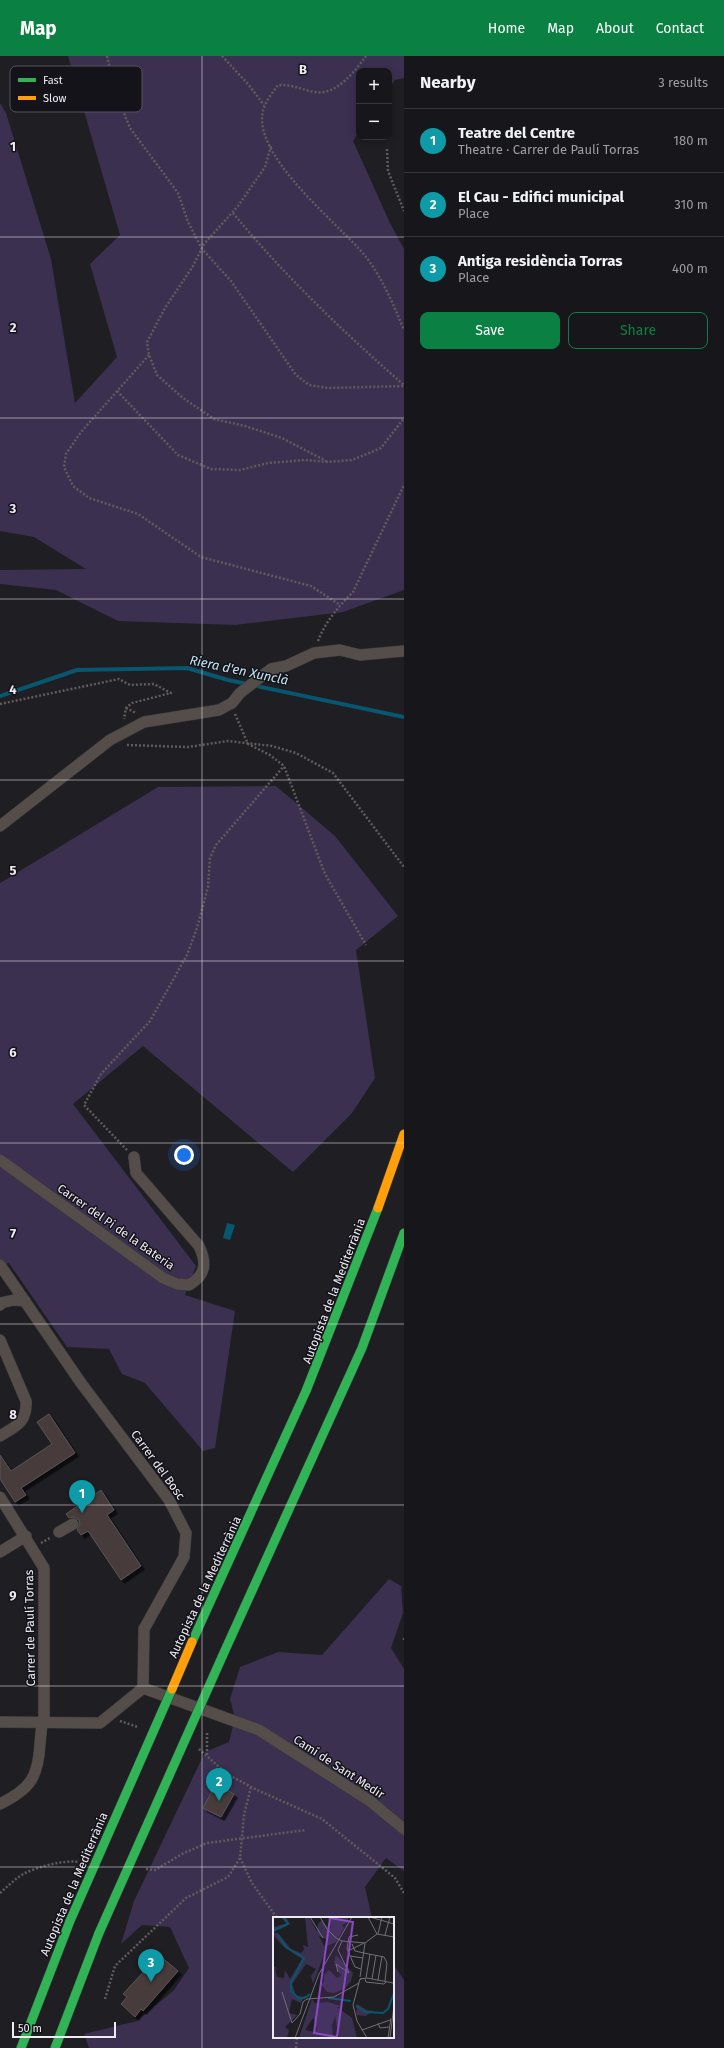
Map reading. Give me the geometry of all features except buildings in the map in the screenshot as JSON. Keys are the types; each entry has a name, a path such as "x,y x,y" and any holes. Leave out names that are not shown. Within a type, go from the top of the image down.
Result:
{"highway":[{"name":"Autopista de la Mediterrània","path":"21,2048 70,1921 192,1642 298,1414 355,1272 404,1134"},
{"path":"55,2048 99,1933 362,1348 404,1233"}],"street":[{"path":"0,826 110,740 150,720 219,710 232,703 240,693 271,669 286,666 314,653 340,650 360,655 404,651"},
{"name":"Carrer del Pi de la Bateria","path":"0,1160 163,1278 177,1284 189,1285 202,1275 205,1266 204,1257 199,1246 136,1173 134,1157"},
{"path":"0,1264 25,1301"},
{"path":"0,1305 1,1303 14,1300 25,1301"},
{"name":"Carrer del Bosc","path":"25,1301 82,1383 169,1500 186,1533 184,1557 144,1629 143,1688"},
{"path":"0,1340 26,1401 27,1412 22,1422 0,1436"},
{"name":"Carrer de Paulí Torras","path":"0,1497 26,1536 44,1568 44,1716 41,1723 40,1757 33,1778 24,1791 0,1804"},
{"path":"59,1532 73,1524"},
{"path":"0,1552 26,1536"},
{"path":"0,1722 100,1724 143,1688"},
{"name":"Camí de Sant Medir","path":"143,1688 258,1730 370,1801 404,1829"}],"path":[{"path":"107,56 110,66"},
{"path":"222,56 248,84 264,105"},
{"path":"366,56 356,70 331,91 316,93 289,84 278,85 264,105 264,129 276,158 316,207 365,256 384,284 404,330"},
{"path":"124,112 130,128 178,193 188,222 202,249 231,281 296,375 309,385 328,388 404,385"},
{"path":"271,146 266,167 232,214 202,249 193,266 165,308 147,342 156,375 183,398 214,419 245,426 282,438 328,462"},
{"path":"387,149 388,171 404,210"},
{"path":"232,214 306,294 354,341 404,385"},
{"path":"150,355 80,432 66,454 64,467 73,486 89,498 138,514 201,557 311,586 340,605"},
{"path":"117,391 178,455 211,469 240,470 268,463 305,460 328,462 352,460 381,448 404,418"},
{"path":"314,653 322,629 340,605 353,592 404,485"},
{"path":"0,704 119,679 130,685 154,684 172,693 132,703 126,708 123,733"},
{"path":"240,693 235,711 237,720 248,744 270,755 284,766 325,874 366,945"},
{"path":"110,740 134,746 160,747 190,747 228,741 272,746 296,753 332,773 404,867"},
{"path":"134,1157 84,1105 101,1074 150,1021 187,955 199,922 208,887 210,858 216,845 284,766"},
{"path":"105,1999 115,1966 186,1898 228,1877 240,1858 244,1815 251,1787 322,1819 395,1878 404,1893"},
{"path":"242,1839 306,1830"},
{"path":"240,1858 252,1883 276,1917"},
{"path":"296,2048 297,2038"}],"shaded area":[{"path":"68,56 404,56 404,78 395,80 392,84 392,68 356,68 356,136 353,141 390,223 404,249 404,590 343,612 235,625 118,621 56,590 0,584 0,570 86,569 34,537 0,531 0,103 6,113 51,259 75,403 117,357 90,264 120,235 84,112 142,112 142,66 71,66"},
{"path":"276,786 335,836 398,916 356,950 375,1078 352,1113 293,1172 143,1046 73,1104 196,1266 185,1295 235,1311 215,1448 203,1451 145,1383 122,1374 109,1349 67,1347 9,1263 0,1265 0,883 158,787"},
{"path":"389,1579 401,1586 403,1613 391,1648 404,1669 404,1871 386,1858 365,1887 372,1917 273,1917 273,2038 394,2038 394,1965 404,1980 404,2048 89,2048 84,2034 137,2021 174,1990 189,1968 170,1927 142,1925 121,1944 134,1901 205,1752 229,1742 235,1718 230,1699 240,1667 278,1652 322,1655"}],"water":[{"path":"227,1223 235,1225 230,1240 223,1238"}],"waterway":[{"name":"Riera d'en Xunclà","path":"0,696 77,670 187,668 228,680 404,717"}],"traffic: fast":[{"path":"192,1642 306,1391 378,1208"},
{"path":"222,1657 362,1348 404,1233"},
{"path":"99,1933 222,1657"},
{"path":"70,1921 172,1689"},
{"path":"21,2048 70,1921"},
{"path":"55,2048 99,1933"}],"traffic: slow":[{"path":"378,1208 404,1134"},
{"path":"172,1689 192,1642"}],"place":[{"name":"Teatre del Centre","path":"82,1513"},
{"name":"El Cau - Edifici municipal","path":"219,1801"},
{"name":"Antiga residència Torras","path":"151,1982"}]}
